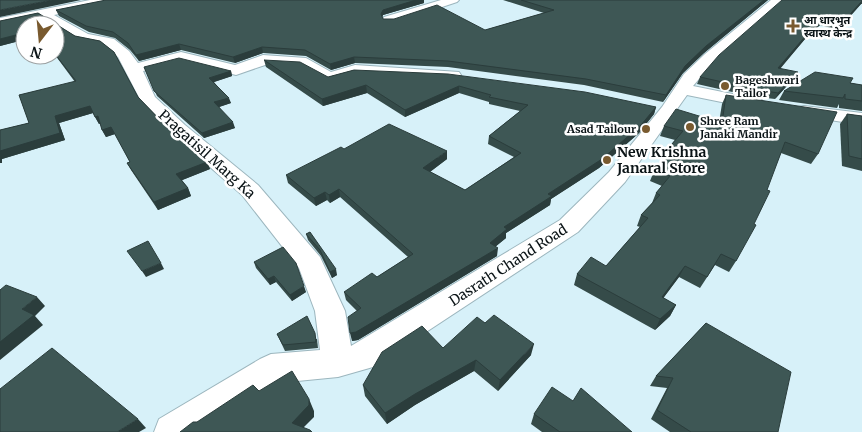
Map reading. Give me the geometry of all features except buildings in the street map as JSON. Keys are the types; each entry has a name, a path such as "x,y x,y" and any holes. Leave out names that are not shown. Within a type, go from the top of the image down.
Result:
{"street":[{"path":"0,22 43,8 108,0"},
{"path":"389,20 453,0"},
{"name":"Dasrath Chand Road","path":"172,432 271,370 338,363 362,358 569,226 617,177 660,108 683,89 690,77 710,57 778,0"},
{"name":"Pragatisil Marg Ka","path":"43,8 84,37 109,42 124,54 134,69 148,99 178,129 250,190 310,264 330,312 338,363"},
{"path":"134,69 181,56 236,70 264,60 306,63 329,78 356,70 468,77"},
{"path":"683,89 768,105"},
{"path":"787,108 862,120"}],"place":[{"name":"आ धारभुत स्वास्थ केन्द्र","path":"793,26"},
{"name":"Bageshwari Tailor","path":"725,86"},
{"name":"Shree Ram Janaki Mandir","path":"690,127"},
{"name":"Asad Tailour","path":"646,129"},
{"name":"New Krishna Janaral Store","path":"607,160"}]}
